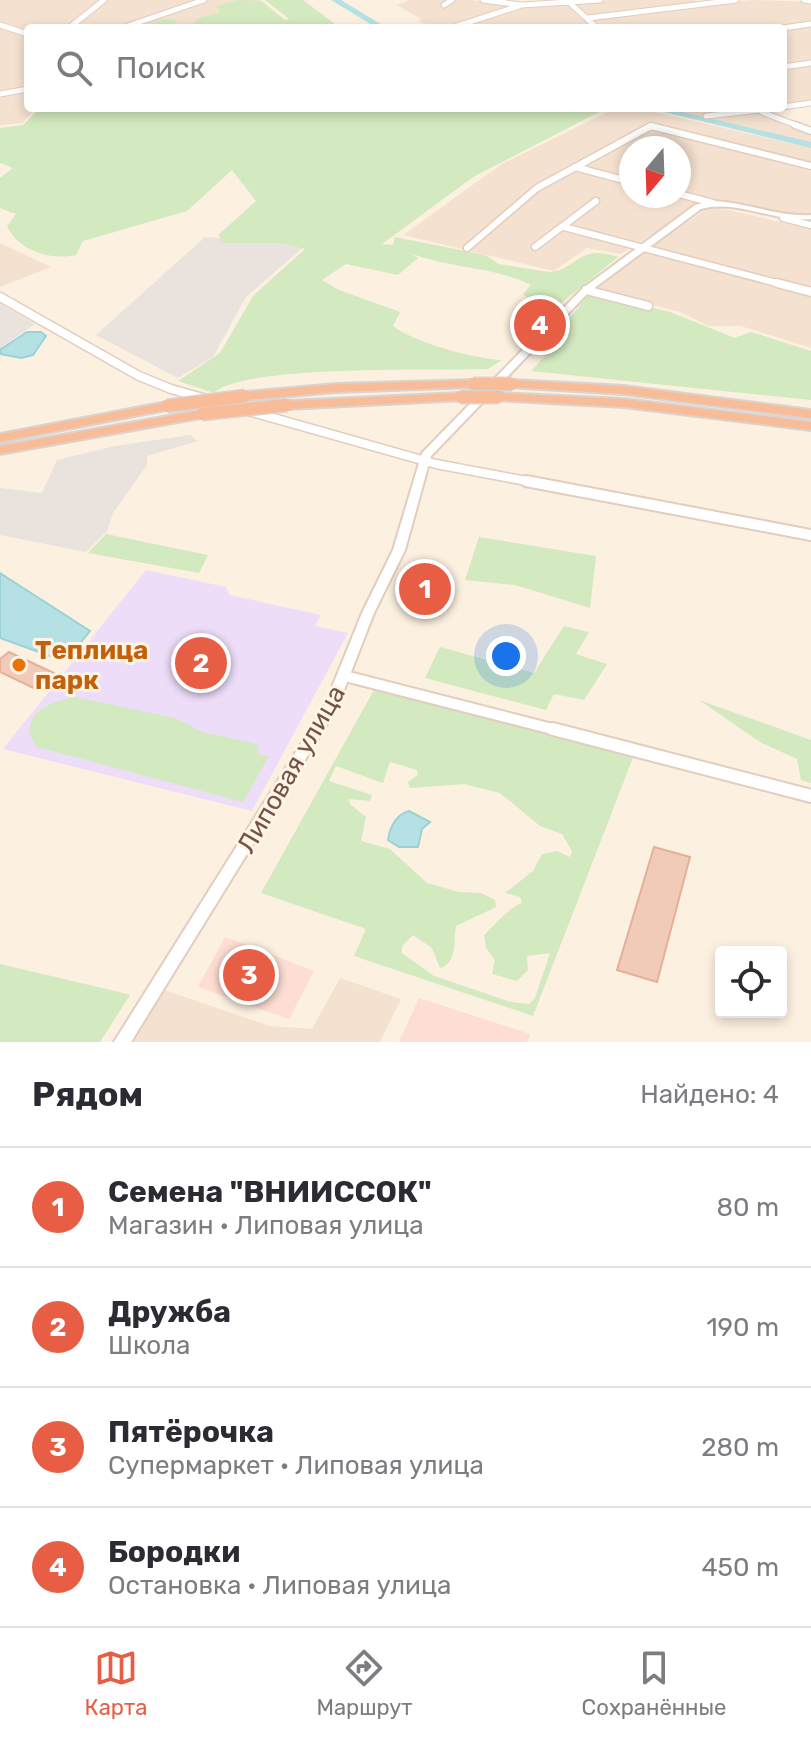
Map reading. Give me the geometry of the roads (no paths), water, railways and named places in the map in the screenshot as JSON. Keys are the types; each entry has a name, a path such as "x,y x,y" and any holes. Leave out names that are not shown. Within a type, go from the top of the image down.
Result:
{"highway":[{"path":"0,438 167,406 336,388 512,384 624,390 811,414"},
{"path":"0,450 202,414 287,405 460,397 624,403 811,426"}],"street":[{"path":"74,24 104,0"},
{"path":"134,24 204,0"},
{"path":"444,5 452,0"},
{"path":"483,0 522,5 600,0"},
{"path":"700,0 707,4"},
{"path":"588,18 736,0"},
{"path":"804,0 811,1"},
{"path":"569,2 593,24"},
{"path":"463,24 522,5"},
{"path":"787,27 811,24"},
{"path":"0,25 24,33"},
{"path":"787,66 811,63"},
{"path":"0,94 24,90"},
{"path":"787,107 811,103"},
{"path":"706,116 734,112"},
{"path":"763,112 811,131"},
{"path":"467,248 537,188 651,126 811,166"},
{"path":"575,167 619,179"},
{"path":"691,197 811,225"},
{"path":"535,247 596,201"},
{"name":"Липовая улица","path":"122,1042 315,736 345,676 368,613 399,550 422,461 463,413 586,290 641,245 698,207 713,203"},
{"path":"783,218 811,217"},
{"path":"564,227 811,292"},
{"path":"586,290 648,306"},
{"path":"0,297 153,382 422,461 811,535"},
{"path":"345,676 811,796"}],"water":[{"path":"27,332 41,332 46,336 33,355 21,358 0,354 1,349"},
{"path":"0,573 90,631 77,647 55,658 0,638"},
{"path":"409,811 430,822 422,829 418,847 399,847 388,840 389,835 397,819"}],"waterway":[{"path":"335,0 376,24"},
{"path":"670,112 811,145"}],"place":[{"name":"Бородки","path":"540,325"},
{"name":"Семена \"ВНИИССОК\"","path":"425,589"},
{"name":"Дружба","path":"201,663"},
{"name":"Теплица парк","path":"19,665"},
{"name":"Пятёрочка","path":"249,975"}]}
